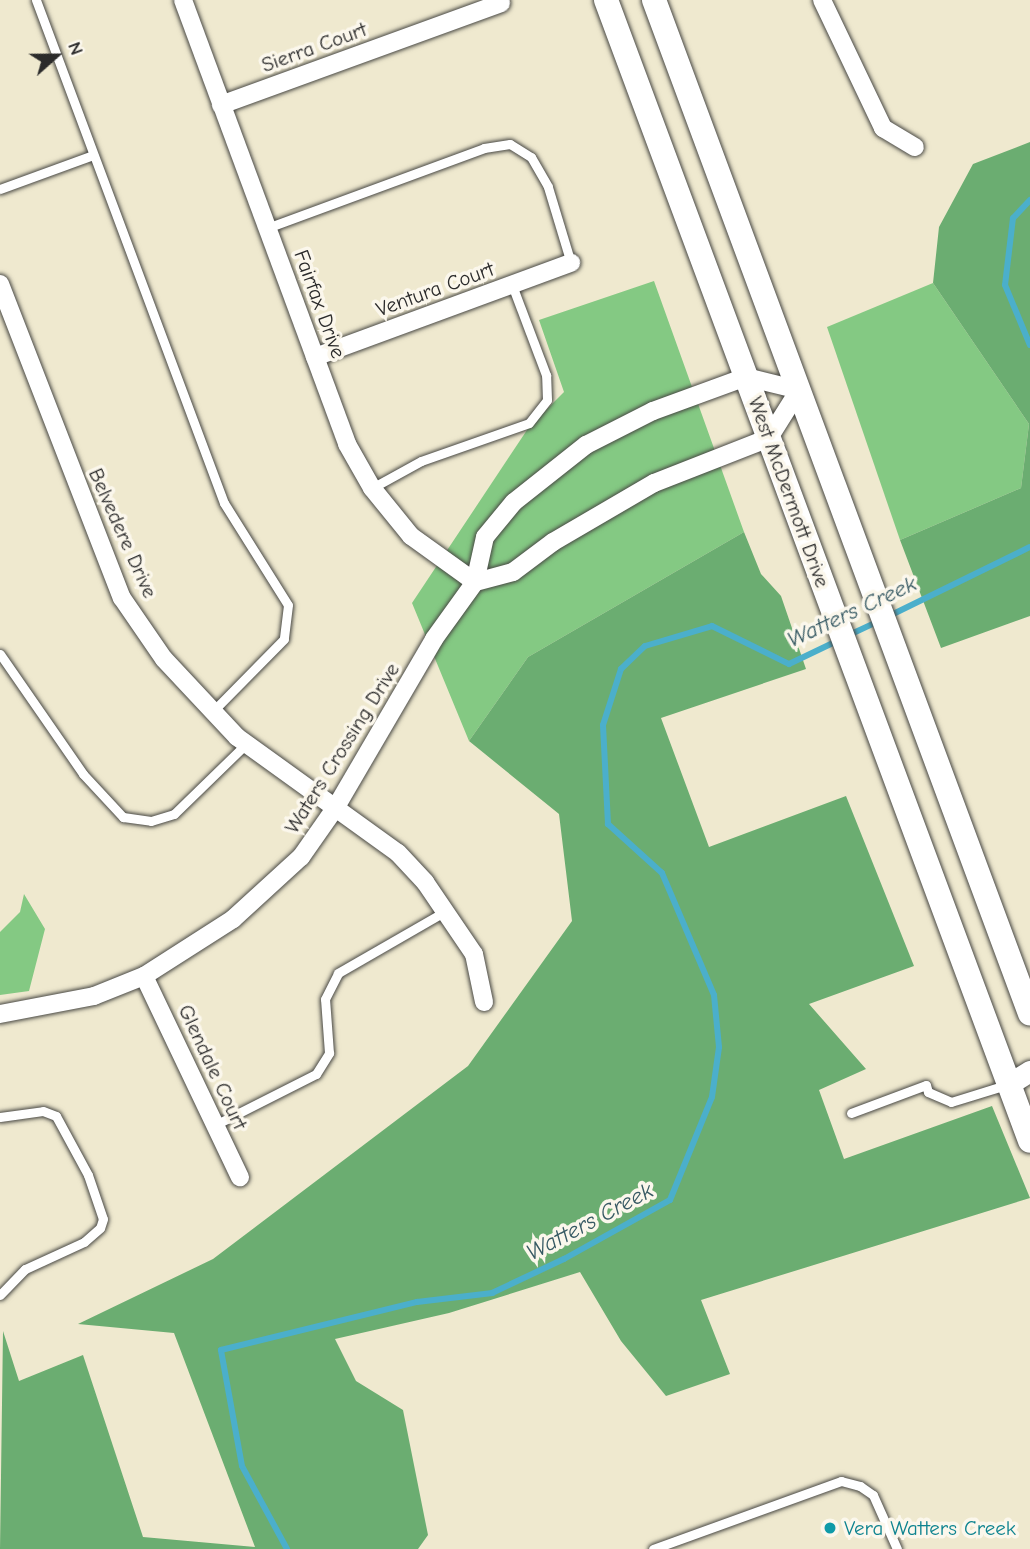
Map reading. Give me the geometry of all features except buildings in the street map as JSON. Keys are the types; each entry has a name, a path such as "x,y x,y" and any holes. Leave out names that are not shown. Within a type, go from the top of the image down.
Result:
{"main road":[{"name":"West McDermott Drive","path":"606,0 867,702 1019,1086 1030,1141"},
{"path":"654,0 1030,1014"}],"street":[{"name":"Fairfax Drive","path":"183,0 347,444 372,488 411,536 475,582"},
{"path":"822,0 883,128 915,147"},
{"name":"Sierra Court","path":"222,105 501,3"},
{"name":"Ventura Court","path":"316,357 571,263"},
{"name":"Belvedere Drive","path":"0,284 122,598 164,659 211,713 246,744 398,853 446,911 474,954 484,1002"},
{"path":"475,582 513,572 553,542 654,483 769,438 799,390 746,377"},
{"name":"Waters Crossing Drive","path":"0,1014 94,996 144,976 233,919 301,857 336,807 435,639 475,582 485,537 514,502 586,445 653,411 746,377"},
{"name":"Glendale Court","path":"144,976 240,1177"},
{"path":"1019,1086 1030,1071"}],"lane":[{"path":"36,0 225,503 288,605 284,639 211,713"},
{"path":"267,228 484,148 510,144 531,157 548,187 571,263"},
{"path":"0,189 93,155"},
{"path":"372,488 421,461 529,423 547,400 546,375 512,285"},
{"path":"0,654 83,774 123,817 151,821 174,814 246,744"},
{"path":"215,1125 316,1074 329,1053 325,999 338,973 446,911"},
{"path":"851,1113 926,1085 928,1092 951,1102 1019,1086"},
{"path":"0,1117 43,1111 56,1116 88,1175 103,1219 100,1228 84,1242 25,1269 0,1295"},
{"path":"653,1549 841,1481 860,1486 873,1495 897,1549"}],"green space":[{"path":"1030,142 1030,616 941,648 900,540 1021,488 1029,424 933,283 939,227 973,164"},
{"path":"654,281 744,532 528,657 469,741 412,603 529,427 564,392 539,320"},
{"path":"933,283 1029,424 1021,488 900,540 827,327"},
{"path":"744,532 761,574 781,596 806,669 661,718 709,847 846,796 914,966 809,1004 866,1069 819,1090 844,1159 992,1106 1030,1198 701,1300 730,1374 666,1396 621,1341 580,1272 449,1313 335,1339 356,1381 403,1410 428,1535 418,1549 0,1549 3,1331 19,1381 83,1355 143,1537 255,1547 174,1333 78,1324 213,1259 468,1066 572,921 559,814 469,741 528,657"},
{"path":"24,894 45,929 29,991 0,995 0,932 20,912"}],"waterway":[{"name":"Watters Creek","path":"1030,200 1013,218 1005,285 1030,345"},
{"name":"Watters Creek","path":"887,617 1030,547"},
{"name":"Watters Creek","path":"849,635 877,622"},
{"name":"Watters Creek","path":"287,1549 242,1466 221,1350 417,1302 492,1293 564,1259 670,1200 712,1097 719,1047 714,995 662,873 608,824 603,725 621,669 645,646 712,626 789,664 839,640"}],"place":[{"name":"Vera Watters Creek","path":"830,1528"}]}
